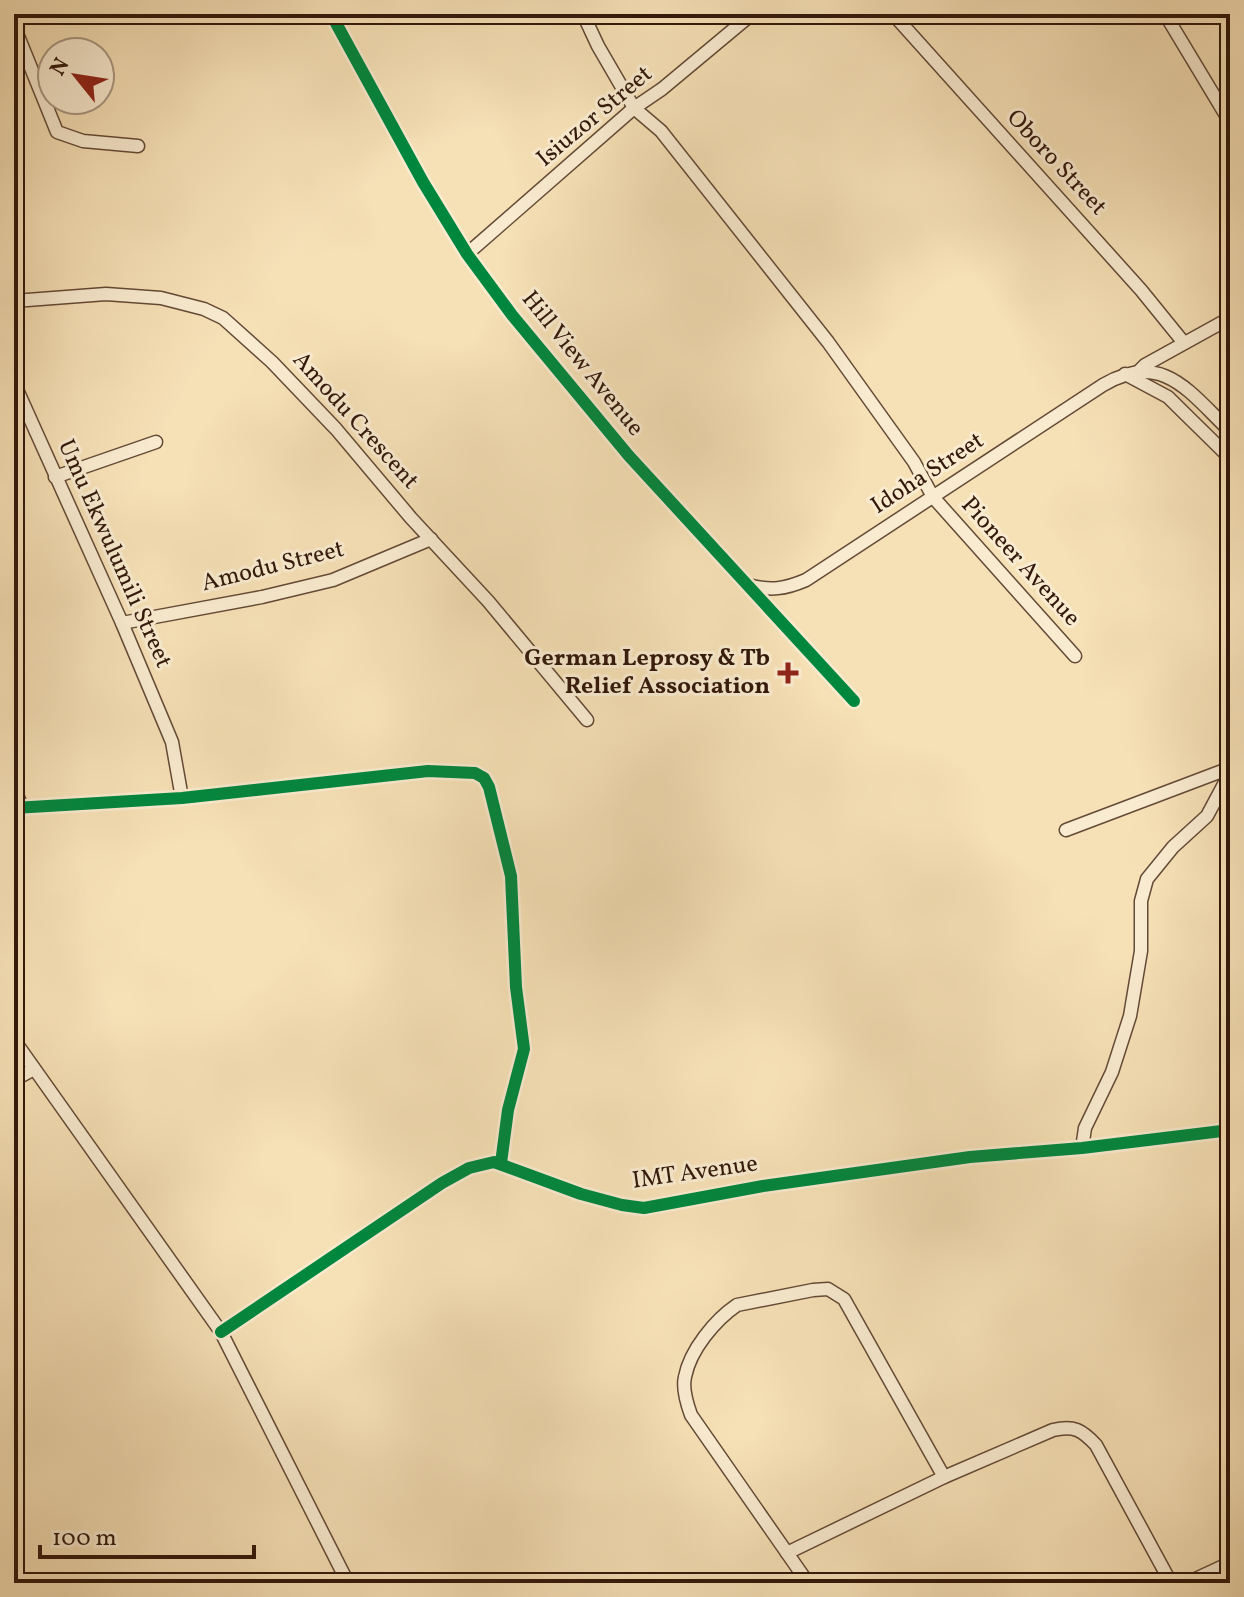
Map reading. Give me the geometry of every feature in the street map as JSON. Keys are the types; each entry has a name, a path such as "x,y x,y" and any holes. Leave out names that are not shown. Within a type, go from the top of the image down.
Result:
{"street":[{"name":"Hill View Avenue","path":"331,14 423,182 467,254 591,413 854,701"},
{"name":"Pioneer Avenue","path":"583,14 634,108 661,131 828,342 914,462 933,497 1075,656"},
{"name":"Isiuzor Street","path":"467,254 634,108 662,89 752,14"},
{"name":"Oboro Street","path":"893,14 1141,290 1184,343"},
{"path":"1165,14 1230,122"},
{"path":"14,26 57,132 83,141 138,146"},
{"name":"Amodu Crescent","path":"14,301 106,294 161,298 204,309 223,318 272,362 336,429 488,601 587,720"},
{"name":"Idoha Street","path":"748,585 775,590 786,589 806,580 1103,385 1133,375 1230,318"},
{"path":"1133,375 1175,380 1230,431"},
{"path":"1133,375 1168,397 1230,458"},
{"name":"Umu Ekwulumili Street","path":"14,383 172,742 182,798"},
{"path":"55,477 156,442"},
{"name":"Amodu Street","path":"122,623 262,597 333,580 431,539"},
{"path":"1066,830 1230,770"},
{"path":"1082,1148 1085,1128 1112,1072 1130,1016 1141,951 1143,887 1157,864 1207,816 1230,770"},
{"path":"14,788 18,808 182,798 428,771 475,773 484,778 489,787 511,876 516,987 524,1049 508,1110 501,1163 478,1164 442,1183 221,1332"},
{"path":"16,1048 221,1332 348,1583"},
{"path":"14,1080 34,1069"},
{"name":"IMT Avenue","path":"501,1163 581,1194 644,1208 763,1186 940,1161 1230,1130"},
{"path":"808,1583 691,1415 686,1402 684,1378 694,1356 713,1327 737,1305 828,1289 844,1299 944,1477"},
{"path":"787,1553 944,1477 1068,1426 1083,1430 1096,1445 1171,1583"},
{"path":"1187,1583 1230,1563"}],"cycle path":[{"path":"331,14 423,182 467,254 512,315 629,456 854,701"},
{"path":"14,808 182,798 428,771 475,773 484,778 489,787 511,876 516,987 524,1049 508,1110 501,1163"},
{"path":"221,1332 442,1183 469,1168 494,1162 581,1194 644,1208 763,1186 970,1157 1082,1148 1230,1130"}],"place":[{"name":"German Leprosy & Tb Relief Association","path":"788,673"}]}
